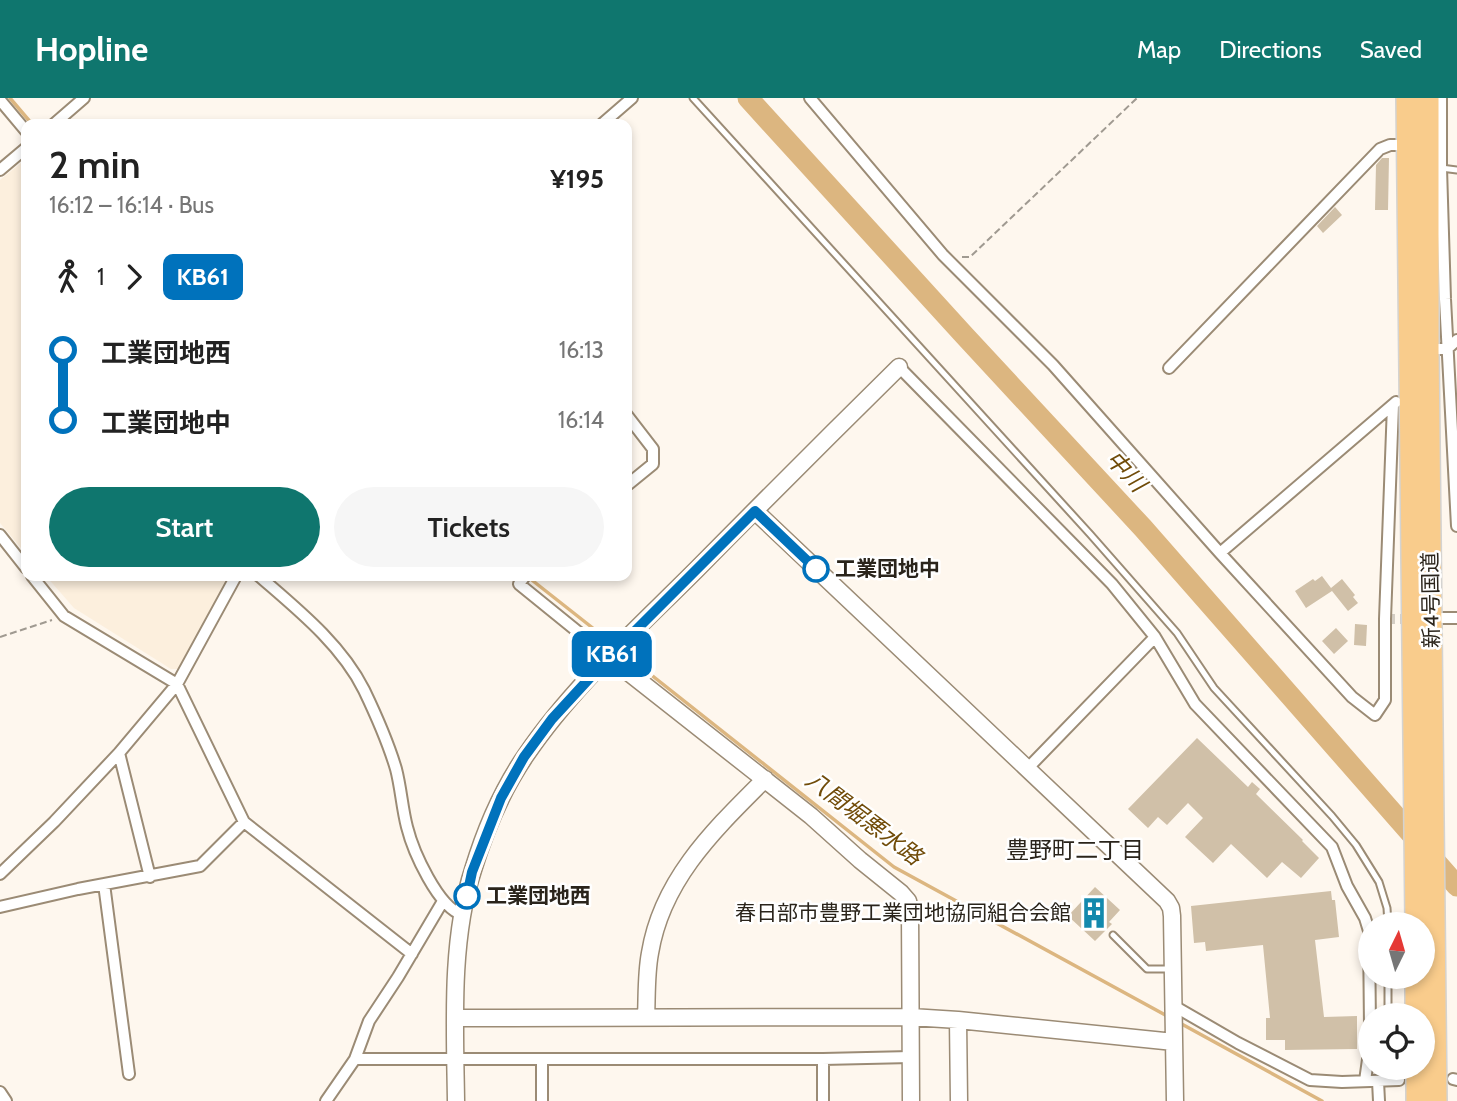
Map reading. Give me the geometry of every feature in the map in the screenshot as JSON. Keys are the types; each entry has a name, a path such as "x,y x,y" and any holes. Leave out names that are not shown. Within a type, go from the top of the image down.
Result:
{"highway":[{"name":"新4号国道","path":"1407,98 1416,912"},
{"name":"新4号国道","path":"1426,1003 1438,349 1428,98"},
{"path":"1417,1080 1417,1101"},
{"name":"新4号国道","path":"1434,1080 1436,1101"}],"street":[{"path":"58,119 70,103 84,98"},
{"path":"608,119 632,98"},
{"path":"810,98 943,255 1053,365 1352,697 1375,715 1385,700 1385,619 1393,405"},
{"path":"1441,98 1441,168 1451,300 1438,349 1457,526"},
{"path":"0,100 21,125"},
{"path":"1169,368 1380,149 1390,145 1408,145"},
{"path":"0,170 21,152"},
{"path":"1438,349 1457,340"},
{"path":"456,1101 457,963 463,915 472,872 501,798 524,757 552,719 615,651 899,367 1112,584 1155,637 1195,704 1332,848 1369,931 1370,1003"},
{"path":"1220,553 1410,389"},
{"path":"632,422 653,449 653,464 632,481"},
{"path":"755,511 1167,901 1172,916 1175,1101"},
{"path":"0,535 21,562"},
{"path":"36,581 64,616 177,684 244,822 412,954"},
{"path":"0,874 119,753 177,684 233,581"},
{"path":"265,581 301,612 335,647 362,687 396,770 408,830 424,870 443,901 457,914 463,915"},
{"path":"520,581 519,583 615,651 908,901 911,1101"},
{"path":"1443,618 1457,618"},
{"path":"1027,769 1155,637"},
{"path":"119,753 150,877"},
{"path":"646,1018 650,951 656,927 669,896 706,839 765,779"},
{"path":"0,907 200,866 244,822"},
{"path":"104,884 129,1074"},
{"path":"326,1101 355,1059 369,1021 443,901"},
{"path":"1174,1009 1310,1080 1388,1080 1379,1101"},
{"path":"456,1018 911,1017 1174,1035"},
{"path":"958,1020 958,1101"},
{"path":"355,1059 911,1057"},
{"path":"541,1059 542,1101"},
{"path":"823,1059 823,1101"},
{"path":"0,1093 6,1101"}],"lane":[{"path":"693,98 1177,633 1213,688 1356,845 1379,882 1387,912"},
{"path":"1441,168 1457,170"},
{"path":"1112,935 1147,969 1173,969"}],"path":[{"path":"943,255 970,257 1137,98"},
{"path":"0,637 64,616"}],"shaded area":[{"path":"21,163 21,548 0,523 0,180"},
{"path":"50,581 226,581 180,669 171,669 74,608"}],"building":[{"path":"1382,158 1389,158 1388,210 1375,210 1376,165"},
{"path":"1335,207 1342,215 1323,233 1317,226"},
{"path":"1322,576 1331,588 1342,579 1358,603 1348,611 1332,591 1306,608 1295,591"},
{"path":"1355,624 1367,625 1366,646 1354,645"},
{"path":"1336,628 1348,641 1334,654 1322,641"},
{"path":"1197,738 1248,787 1252,782 1260,789 1256,794 1319,858 1301,878 1282,862 1267,878 1231,844 1213,863 1185,837 1203,818 1188,803 1167,825 1158,817 1148,828 1128,809"},
{"name":"春日部市豊野工業団地協同組合会館","path":"1095,887 1120,910 1109,922 1112,924 1095,941 1068,916"},
{"path":"1331,891 1332,900 1335,900 1339,937 1315,940 1324,1017 1357,1016 1357,1049 1285,1050 1285,1040 1266,1040 1266,1018 1270,1018 1263,945 1206,951 1205,942 1194,943 1191,906"}],"waterway":[{"name":"八間堀悪水路","path":"10,98 28,119"},
{"name":"中川","path":"748,98 1143,528 1457,886"},
{"name":"八間堀悪水路","path":"533,581 613,644"},
{"name":"八間堀悪水路","path":"621,651 894,867 1169,1017"},
{"name":"八間堀悪水路","path":"1178,1022 1322,1101"}],"tunnel":[{"path":"1385,619 1414,619"}],"bus line":[{"name":"KB61","path":"467,896 483,840 501,798 524,757 552,719 609,657 755,511 816,569"}],"place":[{"name":"工業団地中","path":"816,569"},
{"name":"工業団地西","path":"467,896"},
{"name":"春日部市豊野工業団地協同組合会館","path":"1094,913"}],"district":[{"name":"豊野町二丁目","path":"1075,850"}]}
